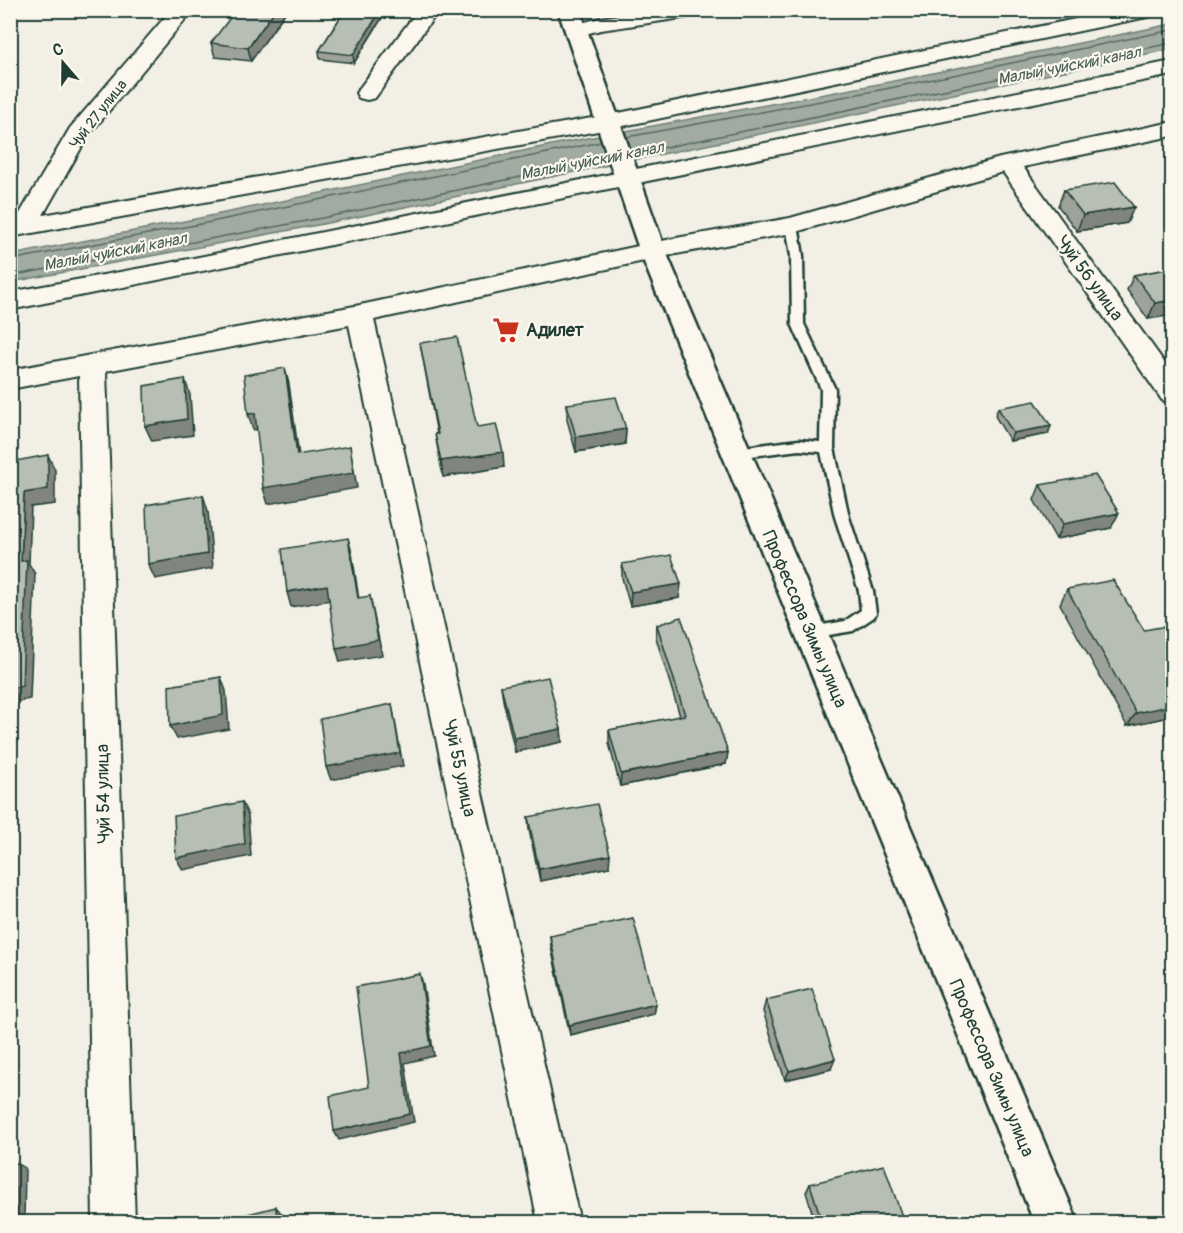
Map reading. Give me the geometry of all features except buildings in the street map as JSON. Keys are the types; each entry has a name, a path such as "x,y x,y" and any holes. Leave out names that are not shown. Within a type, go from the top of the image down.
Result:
{"street":[{"name":"Чуй 27 улица","path":"18,227 78,133 183,10"},
{"path":"367,93 429,10"},
{"path":"573,20 600,24 696,10"},
{"path":"18,227 609,122 1152,10"},
{"name":"Профессора Зимы улица","path":"573,20 653,252 1056,1222"},
{"path":"10,301 1173,68"},
{"path":"10,380 360,314 792,225 1008,163 1173,129"},
{"name":"Чуй 56 улица","path":"1008,163 1173,393"},
{"name":"Чуй 55 улица","path":"360,314 560,1222"},
{"name":"Чуй 54 улица","path":"92,364 114,1222"}],"lane":[{"path":"792,225 797,256 798,324 828,389 827,448 842,517 866,591 869,613 848,627 811,632"},
{"path":"736,453 799,445 827,448"}],"water":[{"name":"Малый чуйский канал","path":"1172,24 1172,49 323,224 11,282 11,255 561,143 884,83"}],"place":[{"name":"Адилет","path":"506,330"}]}
